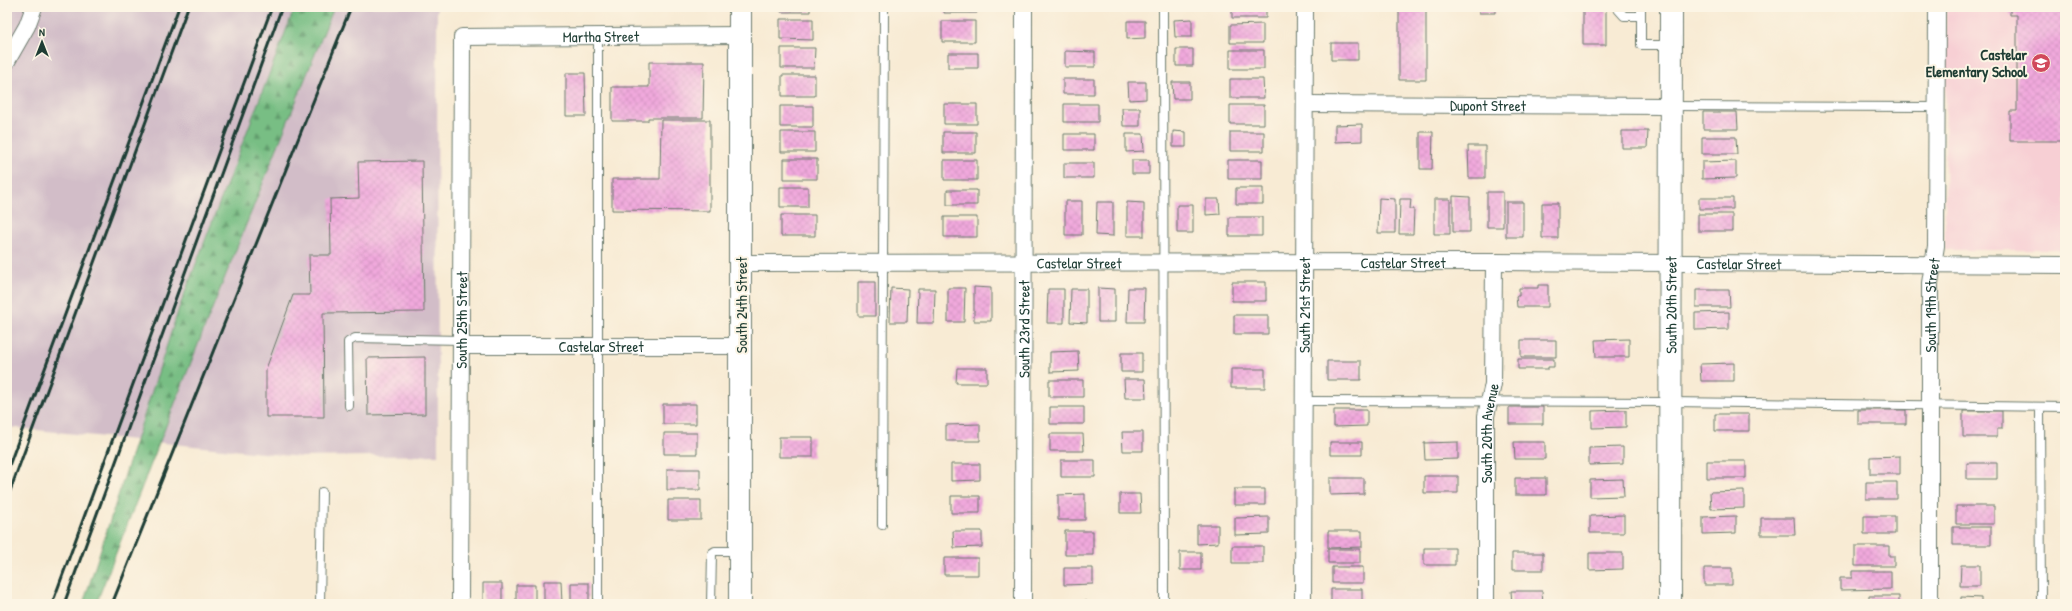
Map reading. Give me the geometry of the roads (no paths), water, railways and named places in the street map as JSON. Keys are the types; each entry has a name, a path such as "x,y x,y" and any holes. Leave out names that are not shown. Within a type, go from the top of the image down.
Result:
{"main road":[{"name":"South 24th Street","path":"740,7 740,604"},
{"name":"South 20th Street","path":"1670,604 1671,7"}],"street":[{"path":"7,61 27,26 34,7"},
{"name":"South 23rd Street","path":"1023,604 1024,7"},
{"name":"South 21st Street","path":"1303,604 1305,7"},
{"name":"South 19th Street","path":"1930,604 1930,283 1936,246 1937,7"},
{"name":"Martha Street","path":"462,37 598,34 741,35"},
{"name":"South 25th Street","path":"460,604 462,37"},
{"name":"Dupont Street","path":"1305,104 1671,106"},
{"name":"Castelar Street","path":"740,263 1494,262 2065,265"},
{"name":"South 20th Avenue","path":"1486,604 1486,416 1493,384 1494,262"},
{"name":"Castelar Street","path":"462,343 598,346 741,346"}],"lane":[{"path":"882,525 884,7"},
{"path":"1163,7 1164,604"},
{"path":"1616,7 1624,16 1641,16"},
{"path":"1641,7 1641,45 1672,46"},
{"path":"598,34 598,604"},
{"path":"1671,106 1936,107"},
{"path":"349,406 348,342 355,338 462,343"},
{"path":"1304,401 1489,403 1671,402 2065,407"},
{"path":"2040,407 2041,604"},
{"path":"320,604 322,492"},
{"path":"711,604 712,553 715,551 740,551"}],"railway":[{"path":"7,471 179,7"},
{"path":"7,499 188,7"},
{"path":"52,604 272,7"},
{"path":"64,604 282,7"},
{"path":"112,604 351,7"}],"place":[{"name":"Castelar Elementary School","path":"2041,63"}]}
